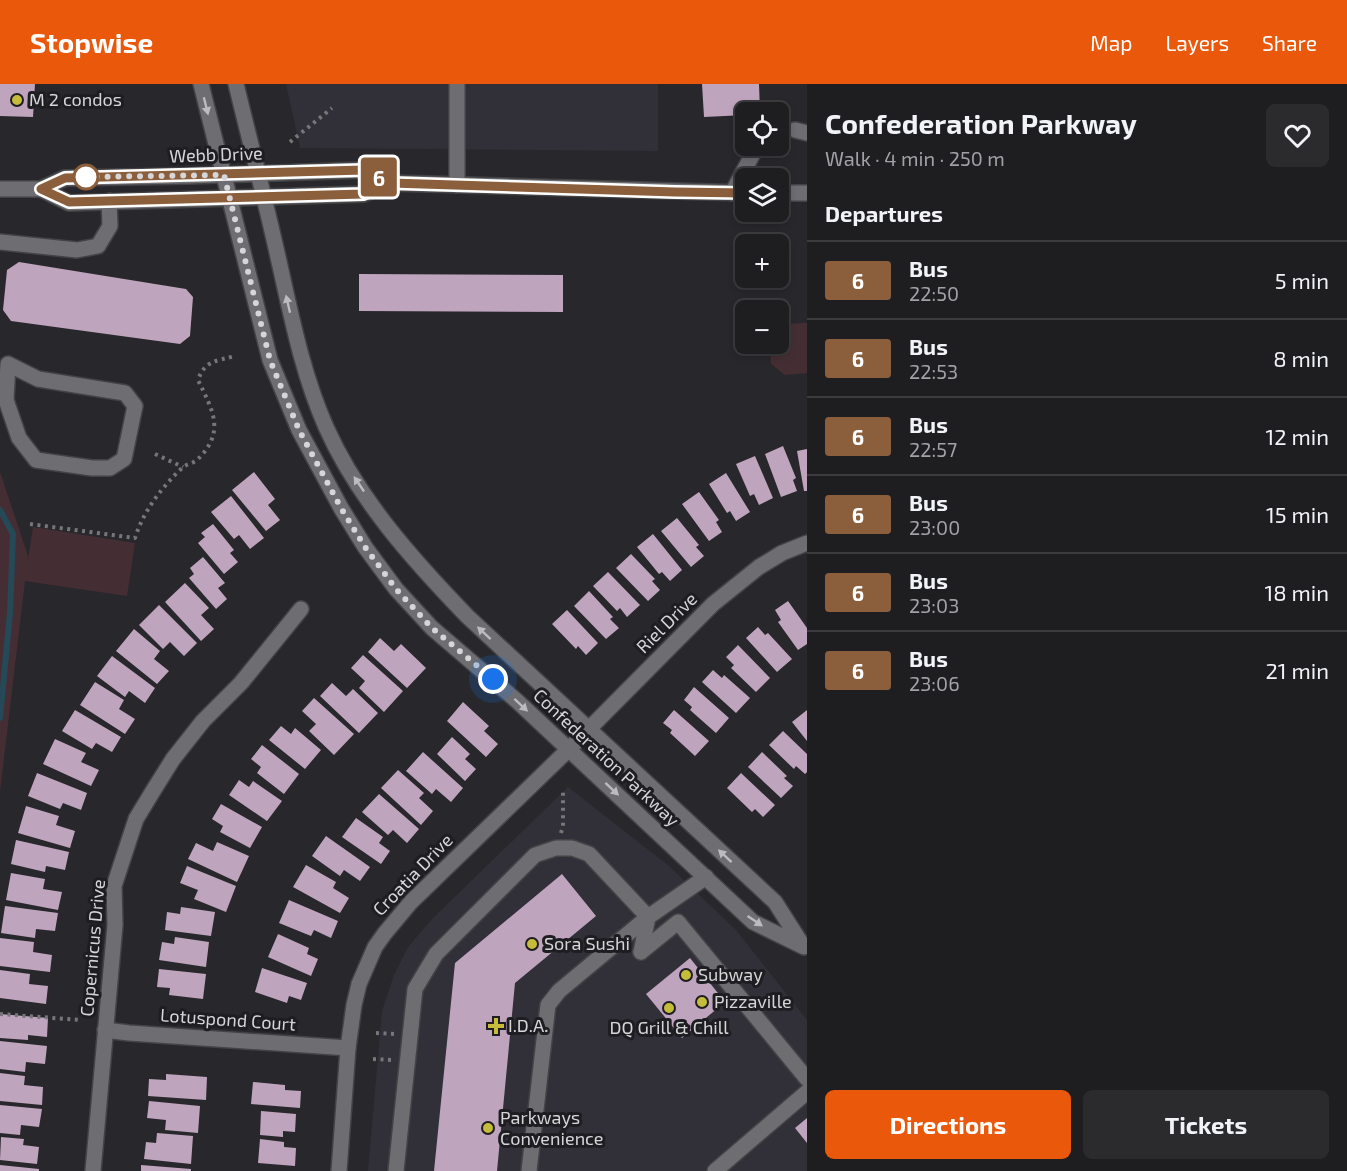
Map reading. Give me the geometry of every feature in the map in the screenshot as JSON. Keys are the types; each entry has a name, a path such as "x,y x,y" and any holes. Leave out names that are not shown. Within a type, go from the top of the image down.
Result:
{"street":[{"name":"Confederation Parkway","path":"201,84 270,360 299,430 347,518 396,589 432,628 481,668 753,922 806,949"},
{"name":"Confederation Parkway","path":"236,84 299,350 326,427 376,510 419,566 467,616 775,902 806,949"},
{"path":"457,84 457,185"},
{"name":"Webb Drive","path":"0,189 41,189 65,178 364,170 391,183"},
{"name":"Webb Drive","path":"41,189 69,202 363,194 391,183 735,193"},
{"path":"789,193 807,193"},
{"path":"0,242 77,250 98,246 110,226 109,201"},
{"path":"4,358 38,379 125,393 135,406 124,459 110,468 92,468 36,460 19,438 6,400 4,358"},
{"name":"Riel Drive","path":"569,749 713,604 759,567 782,553 807,543"},
{"name":"Copernicus Drive","path":"93,1171 115,925 114,886 136,819 172,759 203,721 241,683 301,609"},
{"name":"Croatia Drive","path":"339,1171 348,1048 354,1005 359,984 375,947 411,902 569,749"},
{"path":"396,1171 415,989 436,954 535,855 556,848 572,848 589,854 648,916"},
{"path":"530,1171 548,1005 559,992 648,916 706,877"},
{"path":"648,916 641,952 678,922 807,1079"},
{"name":"Lotuspond Court","path":"105,1030 129,1034 348,1048"},
{"path":"715,1171 807,1092"}],"path":[{"path":"290,142 332,108"},
{"path":"30,524 135,538 141,518 183,467 194,462 207,449 214,434 215,422 211,408 198,380 202,369 209,363 235,356"},
{"path":"155,454 183,467"},
{"path":"556,848 563,826 562,790"},
{"path":"0,1014 80,1020"}],"shaded area":[{"path":"286,84 658,84 658,151 300,148"},
{"path":"807,323 807,373 785,375 771,364 770,354 789,354 789,324"},
{"path":"0,472 28,556 27,566 33,527 135,543 127,596 25,581 0,792"},
{"path":"568,787 669,866 736,930 807,1020 807,1171 368,1171 382,1011 394,975 408,947 432,919"}],"building":[{"name":"M 2 condos","path":"0,84 35,84 33,117 0,116"},
{"path":"702,84 759,84 760,102 735,102 735,116 704,117"},
{"path":"19,262 186,289 193,297 190,336 180,344 11,321 3,310 7,270"},
{"path":"359,274 563,275 563,312 359,311"},
{"path":"783,446 796,478 793,480 797,491 781,497 765,454"},
{"path":"807,449 807,491 804,491 797,451"},
{"path":"755,456 773,498 759,505 754,494 750,496 736,464"},
{"path":"254,472 275,499 268,505 280,520 266,531 232,490"},
{"path":"726,473 750,512 736,521 730,511 727,513 709,484"},
{"path":"699,492 719,520 716,522 722,532 709,541 682,504"},
{"path":"231,496 264,538 250,549 239,535 234,539 211,512"},
{"path":"677,518 699,545 696,547 704,556 691,567 661,531"},
{"path":"213,524 234,550 230,553 238,562 224,574 198,543 205,537 201,533"},
{"path":"653,534 682,570 670,581 662,572 659,574 637,547"},
{"path":"631,554 655,579 652,581 660,590 648,601 616,568"},
{"path":"203,557 225,583 218,588 227,599 216,609 189,578 194,574 190,568"},
{"path":"608,572 640,605 627,617 620,608 617,611 593,586"},
{"path":"185,583 209,608 201,615 214,629 201,641 165,602"},
{"path":"589,591 613,617 610,619 619,628 606,639 574,606"},
{"path":"788,601 807,628 807,644 798,650 778,622 781,620 775,610"},
{"path":"159,605 197,643 184,656 170,642 163,649 139,625"},
{"path":"567,610 598,643 586,655 578,646 576,649 552,624"},
{"path":"758,627 765,635 768,633 792,659 777,672 746,638"},
{"path":"134,629 160,651 154,659 169,671 157,684 116,651"},
{"path":"380,638 394,651 401,644 426,668 407,688 368,652"},
{"path":"738,645 770,678 756,692 731,668 734,665 726,657"},
{"path":"363,655 403,691 384,712 359,688 365,681 351,668"},
{"path":"112,656 155,688 145,703 129,691 125,697 97,676"},
{"path":"713,670 722,678 724,675 750,698 736,713 702,682"},
{"path":"95,682 124,700 119,709 135,719 125,734 80,705"},
{"path":"332,683 346,696 353,689 378,713 359,733 320,696"},
{"path":"694,687 729,718 716,733 690,710 692,707 684,700"},
{"path":"314,698 354,734 334,755 309,731 316,724 302,711"},
{"path":"463,702 489,726 484,731 498,744 486,757 447,721"},
{"path":"75,710 121,737 112,752 96,743 92,749 62,731"},
{"path":"674,710 709,741 695,756 670,733 672,730 663,723"},
{"path":"807,710 807,741 792,722"},
{"path":"281,726 291,734 295,728 321,750 305,769 269,740"},
{"path":"783,731 807,754 805,774 796,766 794,769 769,745"},
{"path":"452,737 470,754 465,759 476,769 465,781 437,754"},
{"path":"55,739 86,753 81,762 99,770 91,786 43,764"},
{"path":"262,745 299,774 284,794 257,773 261,767 251,759"},
{"path":"423,752 463,788 451,802 436,789 432,794 406,771"},
{"path":"762,752 787,776 784,778 793,786 781,798 748,767"},
{"path":"398,770 424,793 419,798 433,811 421,825 381,788"},
{"path":"37,773 87,793 81,810 63,803 60,809 28,796"},
{"path":"741,773 775,805 763,817 755,809 752,812 727,788"},
{"path":"239,780 249,787 253,781 282,801 267,821 229,795"},
{"path":"379,794 419,829 407,843 393,830 388,835 362,812"},
{"path":"221,804 262,827 250,848 220,832 223,826 212,819"},
{"path":"26,806 59,816 56,825 75,831 70,848 18,833"},
{"path":"356,818 383,837 379,843 390,851 381,864 342,837"},
{"path":"326,836 370,867 360,881 344,870 340,876 312,856"},
{"path":"16,840 69,852 65,870 46,866 45,872 11,864"},
{"path":"217,842 249,856 237,882 188,859 196,843 213,851"},
{"path":"306,865 336,882 333,888 349,898 340,913 293,887"},
{"path":"187,866 236,886 226,912 194,899 198,890 180,883"},
{"path":"11,873 45,879 43,889 62,892 58,910 6,900"},
{"path":"562,874 596,916 515,983 497,1171 434,1171 455,963"},
{"path":"289,900 338,921 331,938 314,930 311,936 279,923"},
{"path":"5,906 58,913 55,931 36,929 35,938 1,933"},
{"path":"181,907 215,912 211,936 165,930 167,912 180,914"},
{"path":"278,934 309,948 307,954 318,959 311,976 268,957"},
{"path":"175,937 209,942 206,967 159,960 162,942 174,944"},
{"path":"0,938 34,942 33,952 52,955 50,972 0,966"},
{"path":"690,958 725,1002 682,1038 646,994"},
{"path":"262,968 307,983 301,1000 289,996 287,1003 255,992"},
{"path":"159,969 206,974 203,999 169,995 170,988 157,987"},
{"path":"0,970 30,974 29,984 48,986 46,1004 0,998"},
{"path":"0,1014 48,1018 47,1037 28,1035 28,1040 0,1038"},
{"path":"0,1041 47,1046 45,1064 26,1062 25,1072 0,1069"},
{"path":"0,1073 25,1076 24,1085 43,1087 42,1105 0,1101"},
{"path":"166,1074 207,1077 206,1100 148,1096 149,1079 166,1080"},
{"path":"253,1082 285,1085 285,1090 301,1091 300,1108 251,1104"},
{"path":"149,1101 200,1106 198,1133 165,1130 166,1120 147,1118"},
{"path":"0,1105 42,1109 39,1127 21,1125 20,1135 0,1133"},
{"path":"261,1111 296,1114 295,1132 283,1131 283,1137 260,1135"},
{"path":"807,1118 807,1143 795,1128"},
{"path":"157,1133 193,1136 191,1164 144,1159 146,1142 156,1143"},
{"path":"1,1137 24,1139 23,1145 39,1147 37,1164 0,1160"},
{"path":"260,1139 284,1142 284,1147 296,1148 295,1166 258,1163"},
{"path":"0,1165 39,1169 39,1171 0,1171"},
{"path":"141,1165 191,1169 191,1171 141,1171"}],"waterway":[{"path":"0,510 13,534 10,613 0,718"}],"bus line":[{"name":"6","path":"377,188 363,194 69,202 41,189 65,178 364,170 391,183 735,193"}],"place":[{"name":"M 2 condos","path":"17,100"},
{"name":"Sora Sushi","path":"532,944"},
{"name":"Subway","path":"686,975"},
{"name":"Pizzaville","path":"702,1002"},
{"name":"DQ Grill & Chill","path":"669,1008"},
{"name":"I.D.A.","path":"496,1026"},
{"name":"Parkways Convenience","path":"488,1128"}],"route":[{"path":"86,177 224,175 270,360 299,430 341,508 365,547 396,589 432,628 493,679"}]}
